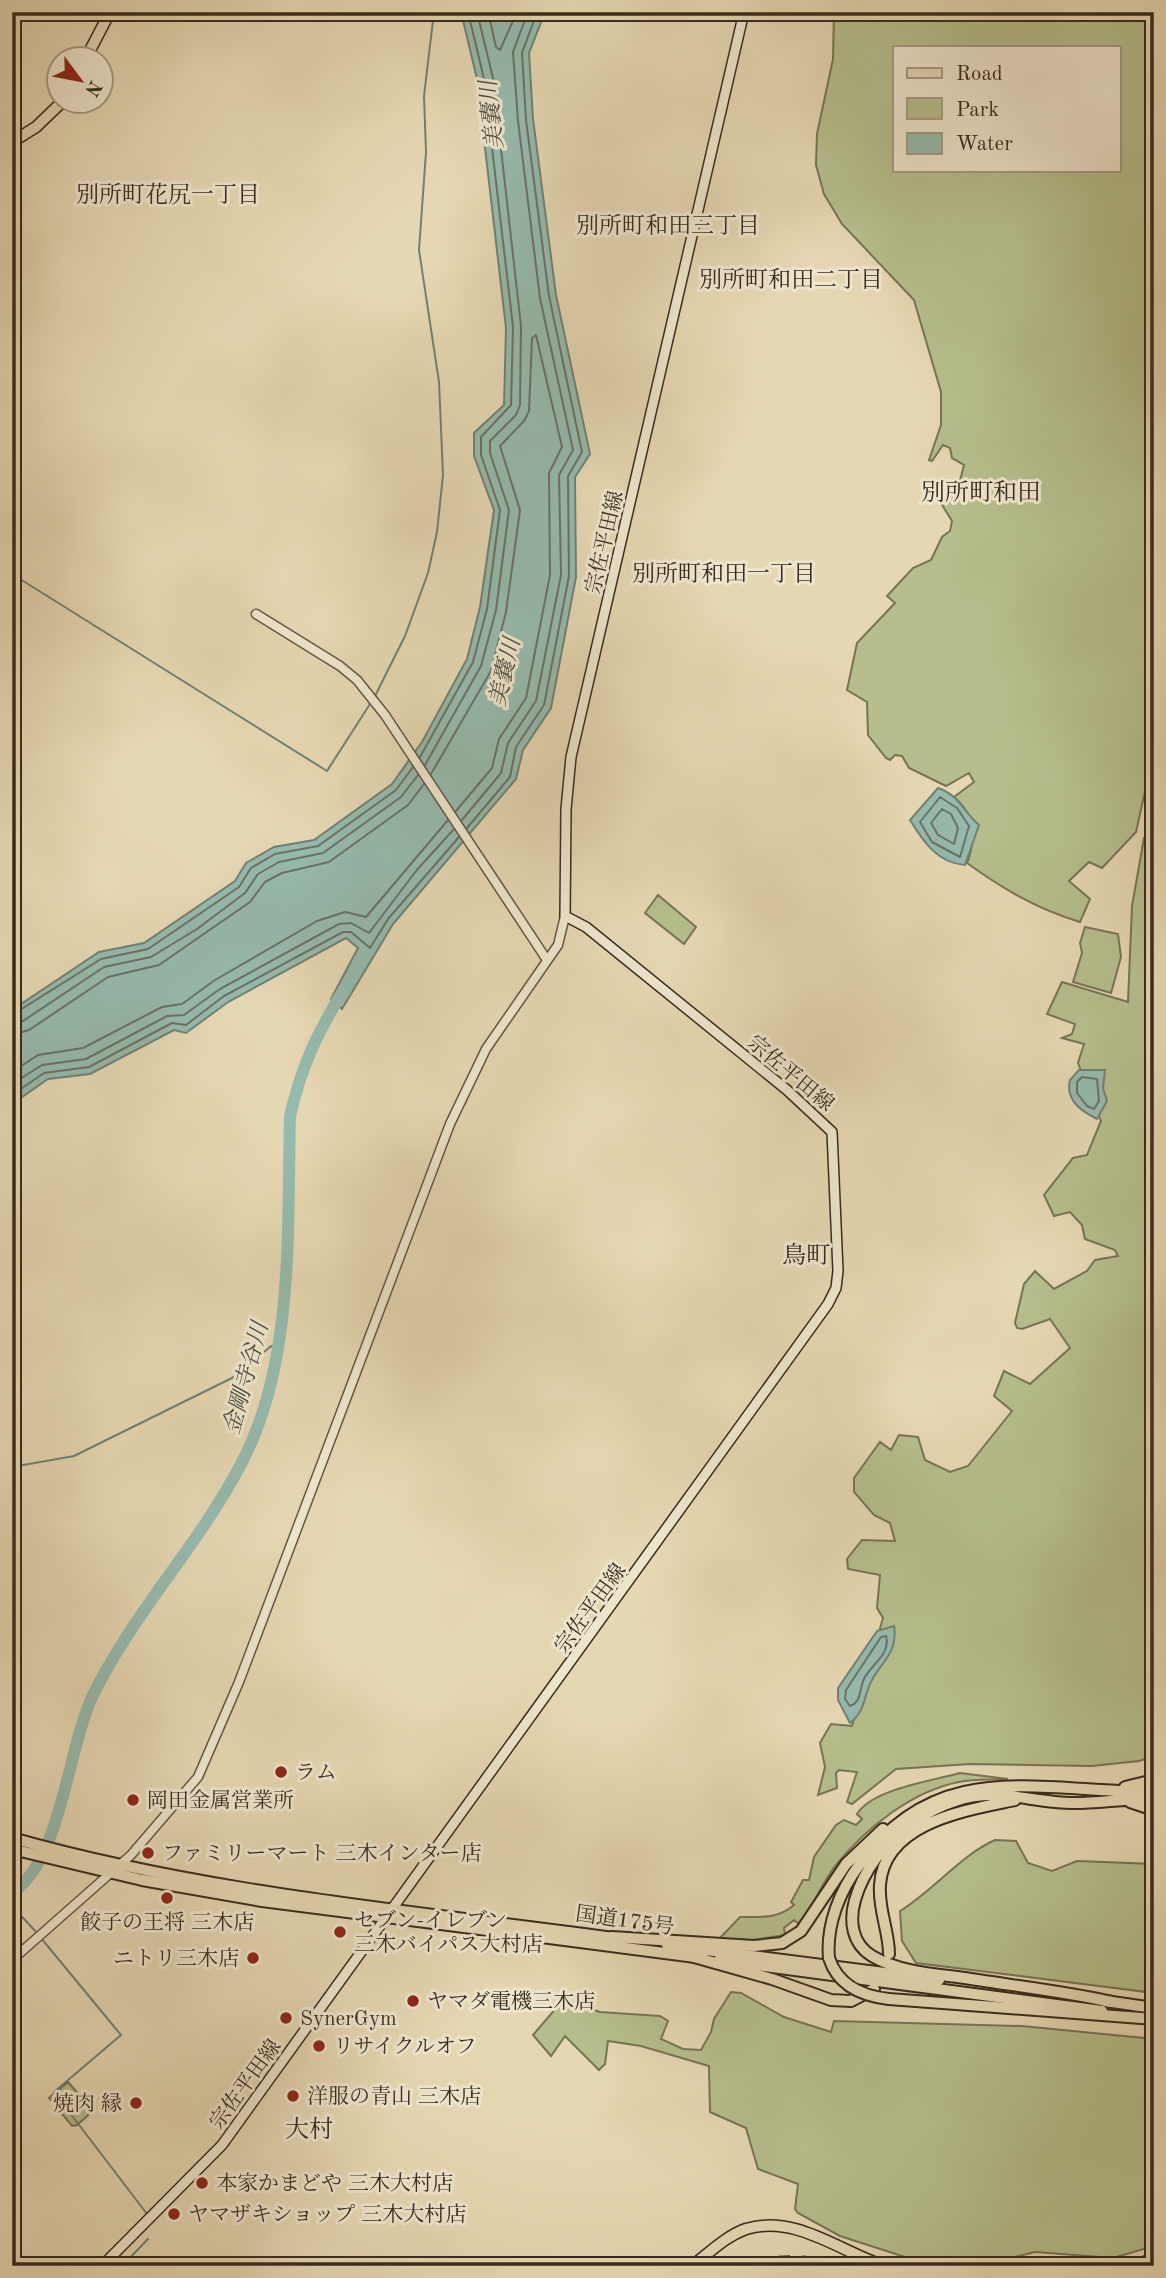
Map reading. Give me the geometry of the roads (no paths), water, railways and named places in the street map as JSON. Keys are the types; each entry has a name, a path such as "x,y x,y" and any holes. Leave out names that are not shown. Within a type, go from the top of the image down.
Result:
{"highway":[{"path":"1118,1794 1154,1780"},
{"path":"603,1939 754,1946 782,1943 792,1938 808,1923 836,1877 858,1850 881,1830 934,1800 990,1788 1154,1798"},
{"path":"1154,1791 1118,1794 1073,1803 999,1795 960,1801 936,1809 901,1831 874,1860 860,1886 852,1912 855,1935 865,1951 899,1966 1112,2002 1154,2006"},
{"path":"1118,1794 1154,1811"},
{"path":"889,1954 880,1884 884,1866 895,1849 918,1831 950,1815 1022,1799"},
{"path":"906,1815 876,1844 849,1879 833,1917 829,1958 835,1972 850,1988 869,1996 889,1999 1154,2019"},
{"name":"国道175号","path":"16,1844 115,1869 390,1914 1112,2002"},
{"name":"国道175号","path":"626,1942 694,1957 1154,2019"},
{"path":"694,1957 772,1979 831,2000 851,2001 874,1989"}],"main road":[{"path":"92,46 110,12"},
{"name":"宗佐平田線","path":"102,2266 222,2145 775,1381 836,1288 832,1132 787,1090 586,927 565,916 566,809 571,757 744,12"},
{"path":"12,142 48,116"},
{"path":"692,2266 745,2230 780,2226 816,2236 848,2253 885,2266"},
{"path":"1130,2266 1154,2259"}],"street":[{"path":"256,614 340,666 357,680 385,715 547,960"},
{"path":"12,1960 115,1869 170,1814 198,1777 239,1682 450,1124 486,1049 562,935 565,916"}],"water":[{"name":"美嚢川","path":"461,12 545,12 529,53 533,119 556,295 590,454 575,477 576,577 551,708 523,750 516,779 393,924 342,1009 331,999 358,948 346,938 228,1002 186,1033 174,1030 90,1074 48,1079 12,1104 12,1010 99,952 144,943 235,881 246,863 274,847 314,840 392,784 422,742 467,659 480,607 494,510 474,456 474,433 504,405 506,328 477,79"},
{"path":"938,788 956,799 979,825 965,865 946,860 932,850 910,820"},
{"path":"1079,1070 1105,1070 1103,1088 1107,1101 1097,1119 1072,1099 1070,1080"},
{"path":"894,1626 892,1649 872,1680 862,1708 850,1723 838,1700 838,1688 877,1631"}],"waterway":[{"path":"375,696 405,636 428,573 437,532 443,475 439,382 419,250 426,152 424,96 434,12"},
{"path":"12,574 327,771 370,704"},
{"name":"金剛寺谷川","path":"12,1893 29,1877 53,1830 76,1744 93,1695 127,1636 224,1494 258,1425 271,1383 285,1294 290,1116 311,1050 344,989"},
{"path":"12,1467 74,1456 236,1376 271,1346 277,1351"},
{"path":"12,1906 38,1934"},
{"path":"41,1938 121,2035 54,2092 147,2214"},
{"path":"122,2266 148,2239"}],"railway":[{"path":"731,2266 790,2256 819,2258 848,2266"}],"place":[{"name":"ラム","path":"281,1772"},
{"name":"岡田金属営業所","path":"133,1800"},
{"name":"ファミリーマート 三木インター店","path":"148,1853"},
{"name":"餃子の王将 三木店","path":"167,1898"},
{"name":"セブン-イレブン 三木バイパス大村店","path":"340,1932"},
{"name":"ニトリ三木店","path":"253,1958"},
{"name":"ヤマダ電機三木店","path":"413,2001"},
{"name":"SynerGym","path":"286,2018"},
{"name":"リサイクルオフ","path":"319,2046"},
{"name":"洋服の青山 三木店","path":"293,2096"},
{"name":"焼肉 縁","path":"136,2103"},
{"name":"本家かまどや 三木大村店","path":"202,2183"},
{"name":"ヤマザキショップ 三木大村店","path":"174,2214"}],"district":[{"name":"別所町花尻一丁目","path":"168,194"},
{"name":"別所町和田三丁目","path":"668,225"},
{"name":"別所町和田二丁目","path":"791,279"},
{"name":"別所町和田","path":"981,492"},
{"name":"別所町和田一丁目","path":"724,573"},
{"name":"鳥町","path":"806,1255"},
{"name":"大村","path":"309,2129"}]}
